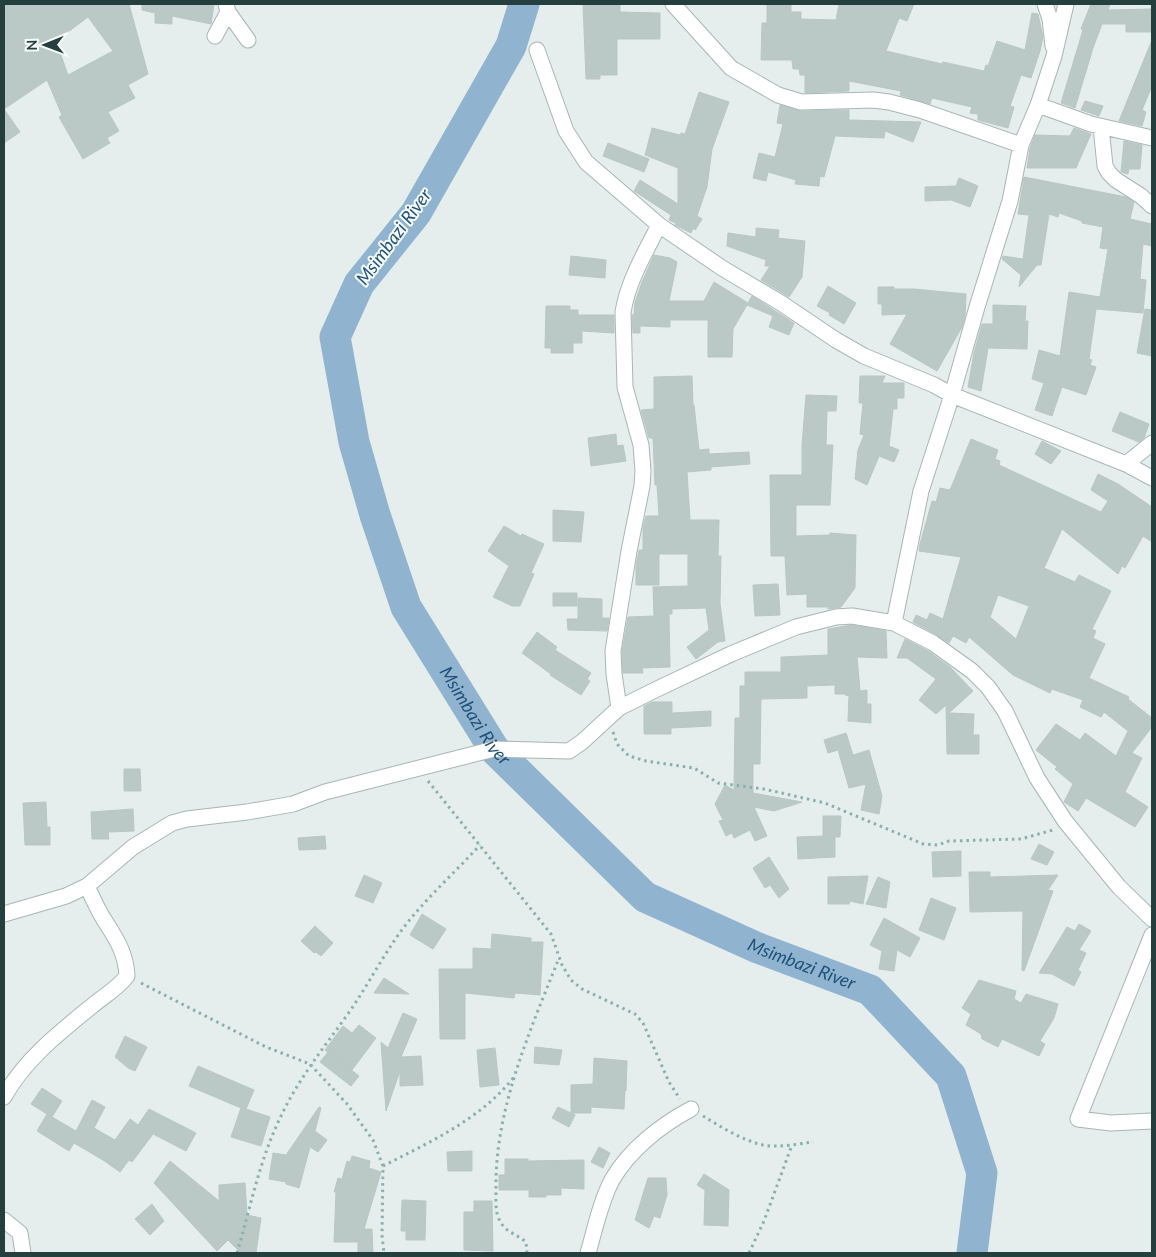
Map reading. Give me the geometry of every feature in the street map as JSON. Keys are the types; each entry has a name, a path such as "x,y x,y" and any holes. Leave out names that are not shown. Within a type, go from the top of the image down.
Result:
{"street":[{"path":"672,4 731,68 778,95 801,102 873,100 889,102 920,110 1021,145"},
{"path":"1045,4 1050,19 1054,56"},
{"path":"894,624 921,491 1010,201 1021,145 1038,105 1054,56 1066,4"},
{"path":"215,36 227,8"},
{"path":"227,8 248,40"},
{"path":"536,50 566,131 586,162 659,225 722,268 864,356 934,385 952,395 1126,464 1152,478"},
{"path":"1038,105 1101,127 1152,138"},
{"path":"1101,127 1105,166 1109,173 1152,206"},
{"path":"614,712 613,652 643,471 641,445 625,387 623,312 636,272 659,225"},
{"path":"1126,464 1152,443"},
{"path":"4,914 66,896 87,886 133,847 172,823 187,819 293,804 325,792 494,749 569,751 582,742 614,712 731,654 796,627 836,617 852,616 894,624 939,648 972,671 988,687 1005,712 1037,778 1065,821 1119,887 1152,919"},
{"path":"4,1097 12,1082 33,1058 83,1014 114,990 127,976 124,954 102,917 87,886"},
{"path":"1152,935 1078,1120 1111,1123 1152,1121"},
{"path":"588,1253 600,1211 612,1180 629,1156 671,1120 691,1109"},
{"path":"4,1220 20,1233 23,1253"}],"path":[{"path":"614,712 617,744 629,756 646,762 694,768 718,783 764,789 825,804 923,844 938,845 949,841 1021,839 1053,830 1065,821"},
{"path":"419,769 551,934 571,980 582,989 635,1014 643,1023 668,1082 677,1096 691,1109 718,1126 763,1145 813,1142"},
{"path":"237,1253 266,1151 281,1115 310,1064 346,1016 412,917 480,845"},
{"path":"527,1253 526,1242 509,1232 499,1219 496,1204 495,1171 502,1126 516,1075 531,1027 560,957"},
{"path":"127,976 266,1046 310,1064 347,1104 373,1140 383,1166 382,1235 384,1253"},
{"path":"383,1166 430,1142 481,1109 500,1094 516,1075"},
{"path":"748,1253 764,1221 792,1144"}],"building":[{"path":"4,4 129,4 148,74 128,85 135,98 108,112 119,131 107,138 110,143 83,159 59,117 62,115 47,80 4,109","holes":["88,17 113,51 68,75 56,41"]},
{"path":"142,4 214,4 211,24 172,16 172,24 155,23 155,13 142,10"},
{"path":"583,4 620,4 620,12 660,13 660,39 617,39 617,75 600,75 600,79 586,79"},
{"path":"767,4 791,4 791,12 801,12 801,19 836,20 839,4 914,4 907,21 899,18 886,51 942,64 943,62 984,71 986,65 988,66 997,41 1025,50 1032,13 1038,14 1043,37 1031,78 1021,75 1010,106 1014,107 1008,128 978,120 978,114 970,113 972,107 932,98 930,104 900,95 901,91 849,81 849,91 805,93 805,75 800,75 799,69 793,69 792,60 761,60 762,23 767,23"},
{"path":"1091,4 1110,4 1108,10 1152,9 1152,32 1126,32 1126,24 1102,24 1075,108 1061,103 1083,30 1081,29"},
{"path":"1152,40 1152,86 1142,110 1146,112 1142,126 1119,121"},
{"path":"699,92 729,102 712,149 707,187 697,216 702,219 695,230 693,228 691,233 675,225 676,223 669,220 671,215 634,191 640,180 678,204 678,168 645,155 652,128 680,135 681,133 685,134"},
{"path":"1085,101 1103,106 1099,116 1081,110"},
{"path":"780,105 801,111 849,110 849,120 921,122 913,142 885,131 884,138 835,136 824,177 820,176 819,186 795,184 796,180 768,172 766,181 753,178 759,153 775,157 783,124 777,123"},
{"path":"4,109 20,132 4,143"},
{"path":"1074,128 1091,134 1076,168 1027,168 1030,148 1035,135 1070,136"},
{"path":"1124,141 1142,145 1140,169 1129,169 1128,174 1121,172"},
{"path":"608,143 649,159 644,172 603,156"},
{"path":"1024,177 1126,197 1134,202 1130,219 1152,224 1152,246 1143,244 1140,279 1146,280 1143,313 1096,309 1089,359 1092,360 1090,365 1096,367 1086,395 1062,387 1052,416 1035,410 1044,383 1032,379 1039,350 1060,356 1069,292 1100,297 1108,249 1100,248 1103,227 1082,223 1082,221 1059,213 1058,217 1049,214 1041,265 1037,265 1019,287 1021,275 1002,259 1003,256 1023,259 1029,215 1018,214"},
{"path":"959,178 978,186 970,207 951,200 925,201 925,187 956,186"},
{"path":"756,228 779,230 778,238 805,241 802,277 789,297 761,280 770,266 765,266 766,260 727,246 728,233 756,237"},
{"path":"654,255 670,258 677,262 669,301 704,301 714,282 748,303 752,296 794,323 789,335 769,327 773,316 747,305 733,329 732,357 708,357 708,320 670,320 670,327 640,326 640,333 633,333 632,315 634,315 635,302"},
{"path":"571,256 606,260 605,278 569,275"},
{"path":"828,286 856,303 844,324 817,306"},
{"path":"878,287 966,294 965,316 962,327 937,371 890,344 907,314 882,315 882,304 878,304"},
{"path":"993,305 1026,306 1025,321 1028,321 1027,349 988,348 981,391 968,387 974,353 982,324 993,324"},
{"path":"546,306 570,306 570,310 578,310 578,315 614,315 614,333 582,331 582,343 573,343 573,353 551,353 551,348 545,348"},
{"path":"1145,309 1152,310 1152,356 1137,353"},
{"path":"692,376 693,405 699,450 709,449 709,454 749,452 750,464 711,467 711,470 687,472 690,520 719,520 718,556 721,556 720,603 725,641 718,642 696,659 687,647 709,630 706,608 672,609 672,614 669,614 670,667 642,668 643,673 623,673 622,652 628,617 654,616 653,587 688,586 688,554 659,554 659,585 636,585 636,566 639,550 643,550 643,528 646,516 659,516 657,485 655,485 653,438 649,438 641,410 654,409 654,377"},
{"path":"860,376 885,376 882,383 904,383 904,398 897,398 897,409 893,409 889,446 899,450 894,462 879,456 867,485 855,479 858,450 864,435 860,434 863,403 859,403"},
{"path":"806,395 837,396 836,411 827,411 826,445 833,445 830,505 796,505 796,536 830,535 830,533 856,535 855,588 841,607 828,609 828,607 807,607 807,594 787,595 785,556 771,556 770,475 802,475"},
{"path":"1120,412 1149,424 1144,438 1139,442 1112,431"},
{"path":"616,434 617,446 623,445 626,461 591,466 588,438"},
{"path":"971,439 998,450 995,459 1000,461 999,465 1101,512 1108,501 1091,490 1098,474 1118,484 1152,507 1152,542 1143,536 1125,568 1122,566 1118,574 1062,529 1044,568 1075,582 1079,575 1111,591 1092,629 1096,631 1093,638 1105,644 1089,678 1129,697 1128,699 1152,718 1152,727 1132,753 1142,758 1125,792 1148,807 1135,827 1086,798 1078,811 1064,802 1073,784 1055,769 1057,767 1036,750 1056,724 1080,740 1085,733 1116,756 1128,731 1104,712 1101,717 1080,707 1083,700 1052,689 1050,693 1013,675 969,637 966,643 953,636 949,643 913,622 916,615 927,620 930,613 943,619 961,557 919,551 932,501 936,502 940,488 950,490","holes":["998,595 1029,606 1016,639 990,617"]},
{"path":"1042,441 1061,451 1051,464 1035,454"},
{"path":"553,510 584,512 581,542 553,541"},
{"path":"504,526 521,536 522,534 544,544 531,573 534,574 520,606 512,606 493,597 509,566 488,551"},
{"path":"778,584 780,615 755,616 753,585"},
{"path":"553,593 577,593 577,606 553,606"},
{"path":"578,598 602,599 602,618 609,618 607,631 568,630 567,619 578,619"},
{"path":"852,625 886,631 887,658 857,657 860,691 867,690 867,704 871,704 871,723 848,721 849,695 835,694 835,685 807,686 807,698 761,699 760,764 753,764 753,793 802,802 774,811 754,807 767,836 755,841 750,830 734,838 732,833 726,836 719,821 723,820 715,804 725,785 734,790 735,718 740,718 740,686 745,686 745,672 781,672 781,657 828,655 828,629"},
{"path":"537,632 557,647 555,650 591,673 587,679 590,681 581,695 550,675 522,653"},
{"path":"905,639 928,651 950,667 973,691 949,713 974,714 973,735 979,735 979,754 947,754 946,705 936,714 919,700 936,679 907,658 897,658"},
{"path":"652,702 672,702 672,713 711,711 711,726 671,728 671,734 644,734 644,706"},
{"path":"846,733 853,755 869,750 882,796 879,814 861,810 866,784 849,788 838,750 828,753 824,740"},
{"path":"124,769 140,769 141,791 124,791"},
{"path":"46,802 47,827 50,827 50,845 25,845 23,803"},
{"path":"133,809 134,831 108,832 109,839 92,839 91,812"},
{"path":"823,816 841,816 840,837 835,837 835,857 798,859 797,837 826,836 823,836"},
{"path":"325,836 326,849 299,850 298,838"},
{"path":"1039,844 1054,852 1047,865 1031,859"},
{"path":"961,851 961,876 933,877 932,852"},
{"path":"769,857 789,889 779,898 770,885 765,888 753,868"},
{"path":"969,872 990,872 990,877 1058,875 1048,890 1053,891 1024,971 1022,970 1023,911 970,912"},
{"path":"364,875 382,883 373,903 355,896"},
{"path":"868,876 863,904 850,901 849,904 828,904 828,877"},
{"path":"878,877 890,882 886,908 866,904"},
{"path":"931,898 956,908 944,940 919,930"},
{"path":"422,914 446,929 433,949 410,935"},
{"path":"884,918 920,938 910,957 897,950 894,971 879,969 882,951 870,945"},
{"path":"1079,924 1091,931 1079,950 1086,953 1078,970 1081,972 1074,986 1052,974 1039,973 1067,927 1075,931"},
{"path":"315,926 333,943 321,956 316,952 314,953 301,941"},
{"path":"492,934 531,938 531,942 543,942 540,995 515,993 514,998 465,993 465,1039 440,1039 439,969 473,969 473,948 491,949"},
{"path":"384,978 409,994 374,993"},
{"path":"979,980 1016,991 1014,999 1021,1003 1026,994 1058,1004 1054,1018 1040,1041 1045,1044 1039,1056 1002,1039 998,1047 982,1039 981,1034 966,1025 971,1014 962,1008"},
{"path":"403,1013 417,1019 401,1057 421,1056 423,1085 400,1086 400,1071 386,1111 381,1042 388,1048"},
{"path":"359,1025 376,1038 352,1070 325,1050 343,1026 352,1033"},
{"path":"125,1036 147,1047 135,1071 128,1068 115,1057"},
{"path":"535,1047 562,1050 559,1065 534,1063"},
{"path":"495,1048 499,1085 480,1087 477,1050"},
{"path":"328,1052 359,1076 351,1086 320,1062"},
{"path":"594,1058 627,1061 624,1109 591,1107 591,1113 572,1113 575,1115 569,1127 552,1118 558,1107 571,1113 571,1085 593,1084"},
{"path":"198,1066 254,1090 246,1109 270,1117 261,1146 231,1137 241,1108 189,1086"},
{"path":"42,1088 62,1101 52,1117 76,1131 92,1100 105,1107 94,1128 115,1140 130,1119 138,1125 149,1109 196,1133 186,1151 153,1134 132,1162 129,1160 120,1172 74,1143 69,1151 37,1131 47,1114 31,1104"},
{"path":"319,1107 321,1108 315,1131 327,1140 318,1152 310,1147 299,1188 286,1184 286,1182 269,1179 273,1153 286,1155"},
{"path":"599,1147 610,1153 603,1168 591,1162"},
{"path":"472,1151 472,1171 448,1171 447,1152"},
{"path":"352,1156 370,1161 369,1168 381,1172 364,1229 372,1229 373,1253 358,1253 358,1242 334,1242 336,1192 334,1192 338,1178 342,1179 347,1161 350,1162"},
{"path":"505,1159 528,1159 528,1161 584,1160 584,1189 561,1188 561,1195 546,1195 546,1197 529,1197 529,1190 499,1190 499,1175 505,1175"},
{"path":"170,1161 219,1201 219,1185 245,1183 247,1215 261,1218 256,1253 241,1253 228,1240 217,1251 154,1183"},
{"path":"704,1174 729,1190 728,1226 704,1225 705,1190 697,1185"},
{"path":"648,1178 666,1178 667,1195 660,1218 654,1216 649,1228 635,1220"},
{"path":"402,1200 426,1201 425,1240 406,1240 406,1231 401,1231"},
{"path":"474,1201 492,1201 493,1251 464,1250 464,1212 474,1212"},
{"path":"152,1204 164,1221 150,1235 135,1219"}],"waterway":[{"name":"Msimbazi River","path":"524,4 511,46 416,213 359,284 335,337 354,442 375,515 406,607 494,749 645,897 758,948 870,990 951,1076 982,1173 972,1253"}]}
